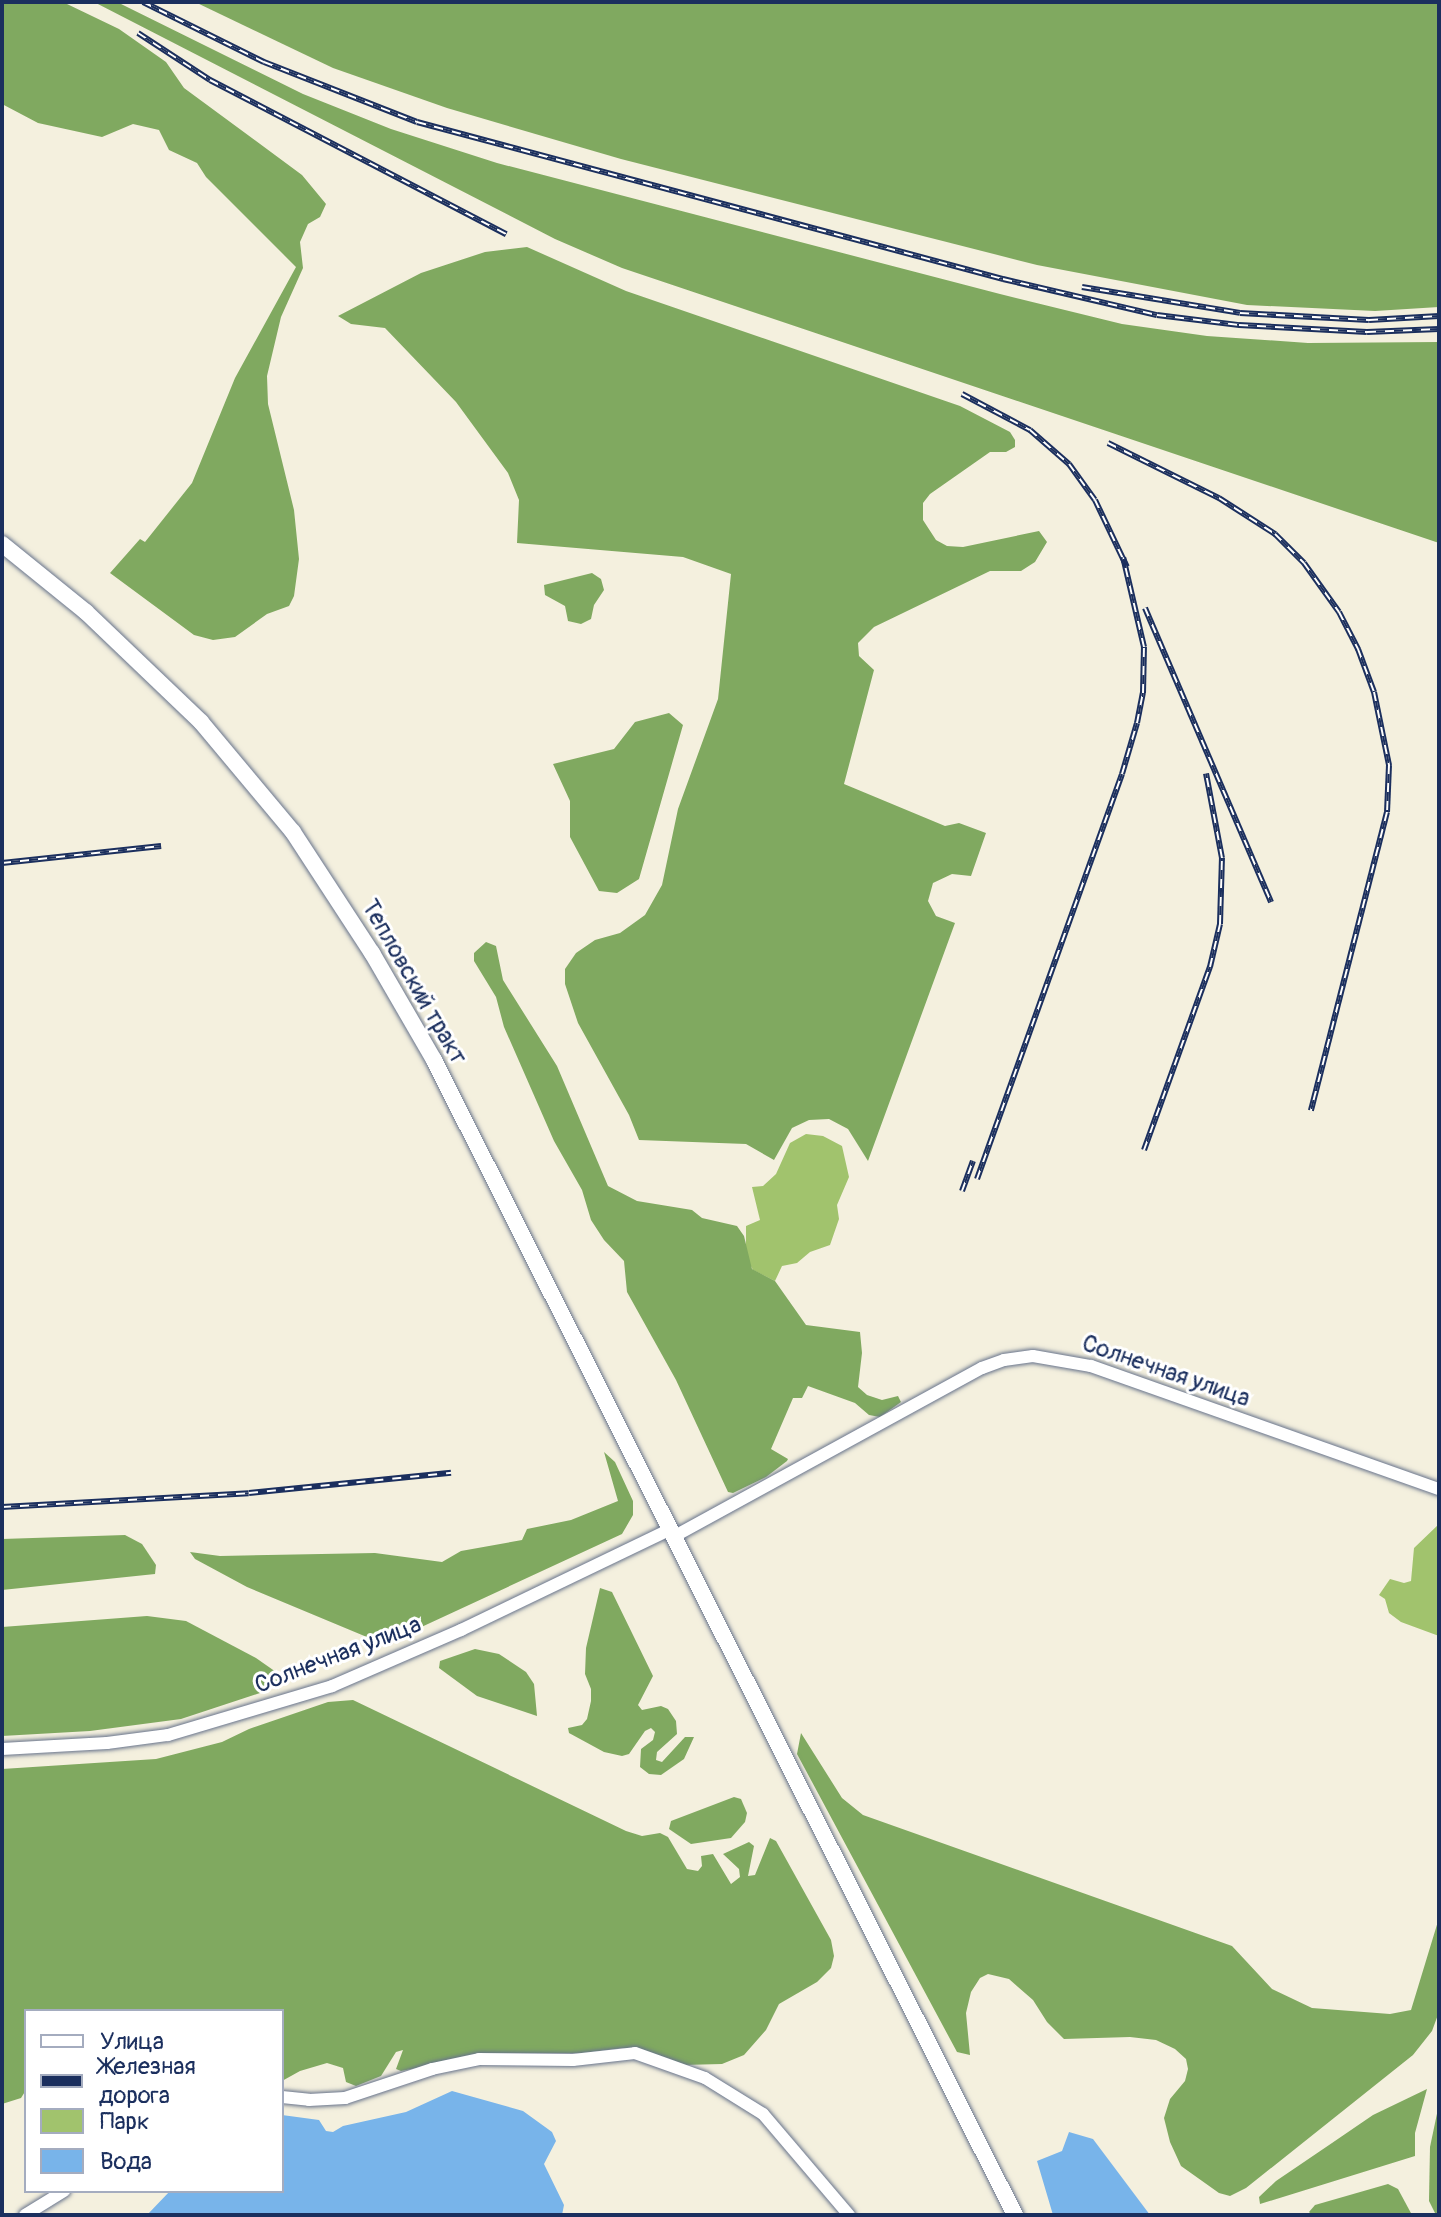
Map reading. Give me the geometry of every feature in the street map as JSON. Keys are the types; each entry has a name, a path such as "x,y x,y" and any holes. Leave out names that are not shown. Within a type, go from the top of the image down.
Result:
{"main road":[{"name":"Тепловский тракт","path":"2,544 86,612 172,692 237,762 311,858 372,953 434,1060 1015,2215"}],"street":[{"name":"Солнечная улица","path":"2,1749 107,1743 168,1735 332,1686 447,1637 671,1533 982,1368 1004,1360 1033,1356 1091,1366 1439,1489"},
{"path":"284,2097 309,2100 345,2098 432,2069 479,2059 573,2060 635,2053 705,2078 763,2114 849,2215"},
{"path":"25,2215 61,2193"}],"green space":[{"path":"2,2 67,4 119,29 166,62 184,88 302,175 326,204 320,217 308,224 300,242 303,268 281,317 267,376 268,404 294,510 299,559 294,596 289,606 267,614 235,637 213,640 194,635 110,573 140,539 145,542 192,483 235,378 296,267 206,177 197,163 169,150 159,130 133,124 102,137 38,123 2,104"},
{"path":"94,2 117,2 303,94 391,129 497,163 1000,294 1122,324 1207,336 1308,343 1439,342 1439,543 622,268 555,239"},
{"path":"195,2 1439,2 1439,307 1375,311 1247,305 1037,265 621,159 447,108 333,68"},
{"path":"527,247 626,291 960,406 1010,432 1015,440 1015,447 1006,452 990,452 930,494 923,503 923,520 936,540 947,546 963,547 1039,531 1047,542 1035,562 1021,571 990,571 874,627 858,643 859,656 874,670 844,784 945,826 959,823 986,833 971,876 952,874 933,883 928,901 936,916 955,923 868,1161 848,1129 829,1119 809,1120 792,1128 774,1160 746,1144 639,1140 629,1115 578,1023 565,984 565,969 576,953 595,940 620,933 645,915 662,885 678,809 718,699 731,574 683,557 517,543 519,500 508,473 456,402 385,328 351,324 338,316 421,273 485,252"},
{"path":"592,573 601,579 604,590 594,605 591,619 581,624 568,621 565,606 545,595 544,585"},
{"path":"669,713 683,725 639,879 617,893 599,891 570,837 570,801 553,764 614,749 635,722"},
{"path":"486,942 496,946 503,980 557,1066 608,1186 637,1201 692,1210 702,1218 737,1226 744,1236 752,1269 775,1281 806,1325 860,1332 862,1353 858,1387 867,1395 882,1400 898,1396 901,1402 880,1417 869,1415 855,1403 808,1386 802,1398 793,1398 771,1449 787,1461 766,1477 733,1493 728,1492 676,1380 627,1292 624,1261 604,1240 591,1220 582,1190 554,1141 504,1027 496,997 474,961 474,953"},
{"path":"806,1134 823,1136 842,1146 849,1177 837,1205 839,1219 830,1245 810,1252 797,1263 782,1266 775,1281 753,1270 746,1257 746,1226 760,1220 752,1187 763,1186 776,1174 790,1143"},
{"path":"604,1452 615,1462 633,1501 633,1515 622,1534 389,1642 374,1640 247,1587 195,1559 190,1552 220,1556 375,1553 442,1562 461,1551 522,1540 527,1529 571,1520 618,1501"},
{"path":"1439,1524 1439,1636 1401,1622 1389,1613 1385,1599 1379,1595 1390,1579 1404,1583 1411,1581 1414,1548"},
{"path":"125,1535 142,1544 156,1565 155,1574 2,1590 2,1539"},
{"path":"600,1588 612,1592 653,1676 638,1705 642,1710 661,1706 668,1709 676,1721 677,1734 657,1752 656,1760 662,1762 685,1737 694,1737 684,1759 661,1775 649,1774 640,1767 641,1749 653,1740 655,1732 651,1728 645,1731 629,1754 622,1756 604,1752 569,1733 568,1728 582,1725 587,1719 591,1701 591,1689 585,1674 586,1648"},
{"path":"147,1616 186,1621 256,1658 276,1672 278,1681 269,1690 181,1719 90,1731 2,1736 2,1627"},
{"path":"475,1649 499,1654 526,1672 534,1684 537,1716 477,1696 439,1668 440,1661"},
{"path":"353,1700 626,1831 642,1836 660,1833 668,1837 687,1869 698,1871 702,1866 701,1856 713,1854 731,1884 740,1877 739,1869 723,1854 749,1842 754,1846 748,1876 755,1875 770,1838 776,1841 831,1940 834,1956 831,1968 817,1982 779,2004 766,2030 744,2055 722,2064 683,2065 623,2048 583,2053 494,2053 401,2071 396,2069 403,2050 396,2052 381,2076 356,2086 346,2082 343,2068 327,2063 300,2071 284,2080 284,2009 24,2009 24,2093 21,2098 2,2104 2,1769 156,1759 222,1742 249,1729 328,1702"},
{"path":"801,1733 842,1798 863,1815 1232,1946 1272,1989 1312,2008 1390,2014 1411,2010 1439,1918 1439,2012 1432,2031 1413,2055 1246,2188 1230,2196 1219,2193 1181,2166 1170,2142 1164,2118 1170,2099 1185,2081 1188,2069 1186,2059 1175,2049 1156,2040 1130,2037 1064,2039 1047,2022 1033,2000 1009,1979 988,1974 980,1978 971,1992 966,2013 970,2055 957,2052 797,1754"},
{"path":"734,1797 741,1799 747,1813 745,1822 731,1838 691,1844 669,1829 671,1821"},
{"path":"1427,2089 1415,2133 1415,2156 1260,2204 1259,2197 1276,2181 1373,2115"},
{"path":"1439,2104 1439,2215 1436,2215 1429,2201 1430,2147"},
{"path":"1388,2184 1398,2189 1412,2215 1312,2215 1309,2212 1315,2205"}],"water":[{"path":"452,2091 523,2111 552,2132 556,2141 544,2164 564,2205 562,2215 147,2215 168,2193 284,2193 284,2115 319,2120 326,2131 333,2132 343,2126 406,2112"},
{"path":"1069,2132 1093,2139 1150,2215 1053,2215 1037,2161 1062,2151"}],"railway":[{"path":"143,2 264,62 417,122 1003,279 1157,315 1239,325 1367,332 1439,329"},
{"path":"138,33 210,80 506,234"},
{"path":"1082,287 1240,313 1369,320 1439,316"},
{"path":"962,394 1030,430 1069,464 1095,500 1127,567"},
{"path":"1108,443 1219,498 1275,534 1304,563 1339,612 1358,649 1374,692 1389,765 1387,812 1311,1110"},
{"path":"977,1179 1122,774 1137,723 1143,693 1144,647 1123,557"},
{"path":"1145,608 1271,902"},
{"path":"1144,1150 1210,967 1220,924 1222,858 1206,773"},
{"path":"2,863 161,846"},
{"path":"962,1191 973,1161"},
{"path":"2,1507 249,1493 451,1473"}]}
